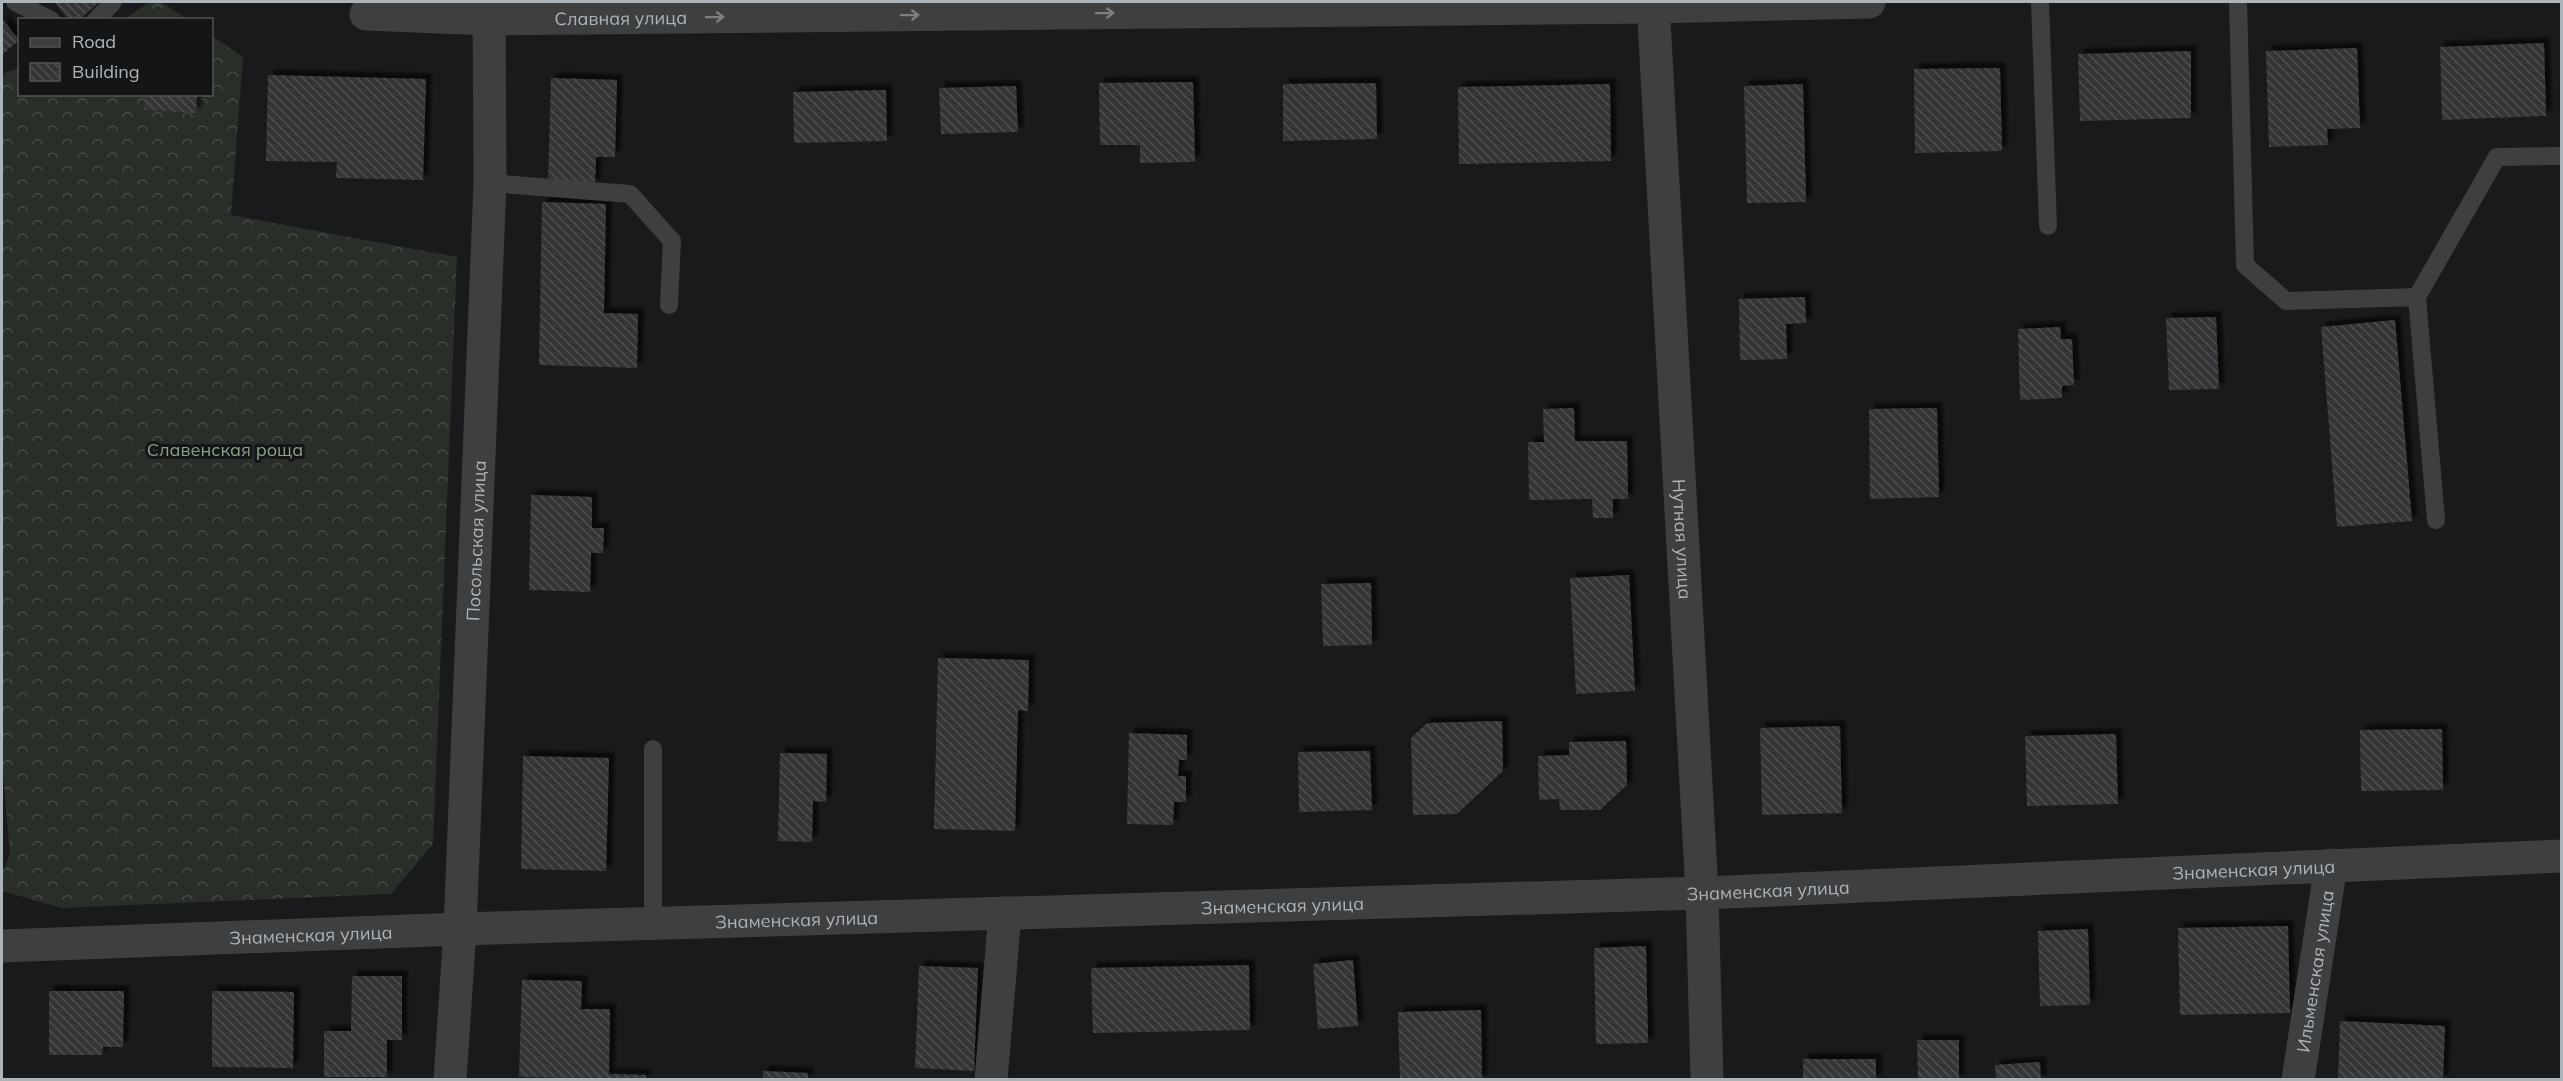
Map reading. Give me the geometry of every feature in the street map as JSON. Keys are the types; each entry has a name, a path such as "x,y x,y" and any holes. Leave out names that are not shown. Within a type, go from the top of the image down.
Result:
{"street":[{"name":"Славная улица","path":"366,14 489,10 1869,2"},
{"name":"Нутная улица","path":"1653,4 1702,893 1707,1080"},
{"name":"Посольская улица","path":"450,1080 460,929 490,183 489,10"},
{"name":"Знаменская улица","path":"2,946 460,929 1702,893 2562,856"},
{"name":"Ильменская улица","path":"2298,1080 2331,865"},
{"path":"991,1080 1005,913"}],"lane":[{"path":"15,2 47,18"},
{"path":"98,18 113,2"},
{"path":"2040,2 2048,226"},
{"path":"2238,2 2246,265 2286,301 2417,297"},
{"path":"2436,520 2417,297 2497,157 2562,156"},
{"path":"490,183 630,194 672,241 669,305"},
{"path":"653,749 653,924"}],"green space":[{"path":"149,2 161,2 185,18 126,18"},
{"name":"Славенская роща","path":"213,37 243,57 231,215 457,257 433,844 391,894 62,908 2,891 2,874 10,854 2,764 2,74 18,68 18,96 213,96"}],"building":[{"path":"54,2 99,2 81,18 67,18"},
{"path":"2,19 18,41 2,55"},
{"path":"2544,43 2546,116 2442,120 2440,47"},
{"path":"2357,48 2360,128 2327,129 2328,145 2269,147 2266,51"},
{"path":"2191,51 2191,118 2080,121 2078,54"},
{"path":"2000,68 2002,151 1915,153 1914,69"},
{"path":"268,75 426,79 423,180 336,178 337,162 266,161"},
{"path":"551,78 617,80 615,157 596,157 595,185 548,184"},
{"path":"1193,82 1195,162 1140,163 1140,145 1100,145 1099,83"},
{"path":"1376,83 1377,139 1283,141 1283,84"},
{"path":"1610,84 1611,161 1459,164 1458,87"},
{"path":"1803,84 1806,202 1747,203 1744,86"},
{"path":"1016,86 1018,132 941,134 939,88"},
{"path":"886,90 887,141 794,143 793,92"},
{"path":"145,96 197,96 196,113 144,110"},
{"path":"542,202 606,204 604,313 638,314 637,368 539,365"},
{"path":"1805,297 1806,323 1786,324 1787,359 1740,360 1739,299"},
{"path":"2216,317 2219,389 2169,390 2166,318"},
{"path":"2395,320 2412,521 2337,527 2321,327"},
{"path":"2060,327 2061,339 2072,339 2074,385 2062,386 2062,398 2020,400 2018,329"},
{"path":"1574,408 1575,441 1627,441 1628,499 1613,499 1613,518 1593,518 1592,499 1529,500 1528,442 1544,442 1543,409"},
{"path":"1937,408 1939,497 1870,499 1869,409"},
{"path":"531,495 592,497 592,528 604,528 603,553 591,553 590,592 529,590"},
{"path":"1629,575 1635,691 1576,694 1570,578"},
{"path":"1371,583 1372,645 1323,646 1321,584"},
{"path":"938,658 1029,660 1028,711 1018,710 1015,831 934,829"},
{"path":"1502,721 1503,771 1457,814 1413,815 1411,738 1427,723"},
{"path":"1840,726 1842,813 1762,815 1760,728"},
{"path":"2442,729 2443,790 2361,791 2360,730"},
{"path":"1129,733 1187,735 1187,760 1179,760 1178,776 1186,776 1186,802 1174,802 1173,825 1127,824"},
{"path":"2116,734 2118,804 2027,806 2025,736"},
{"path":"1626,741 1627,785 1600,810 1560,810 1559,799 1539,800 1538,756 1569,755 1569,742"},
{"path":"1370,751 1372,810 1299,812 1298,752"},
{"path":"780,753 827,754 826,802 813,801 812,842 778,841"},
{"path":"523,756 609,758 606,871 521,869"},
{"path":"2288,926 2290,1013 2180,1015 2178,928"},
{"path":"2088,929 2090,1005 2040,1006 2038,931"},
{"path":"1646,946 1648,1043 1596,1044 1594,948"},
{"path":"1353,960 1358,1026 1318,1029 1313,964"},
{"path":"1249,965 1250,1030 1093,1033 1091,968"},
{"path":"919,966 978,968 974,1071 915,1068"},
{"path":"352,976 402,976 402,1040 387,1040 387,1077 324,1077 324,1031 351,1031"},
{"path":"522,980 582,981 581,1009 610,1009 609,1074 646,1075 646,1080 519,1077"},
{"path":"49,991 124,991 123,1047 103,1047 102,1055 49,1055"},
{"path":"212,991 294,992 293,1068 212,1067"},
{"path":"1481,1010 1482,1080 1400,1080 1398,1012"},
{"path":"2340,1021 2445,1026 2443,1080 2338,1080"},
{"path":"1917,1040 1959,1040 1959,1080 1918,1080"},
{"path":"1803,1059 1876,1059 1876,1080 1803,1080"},
{"path":"2040,1062 2041,1080 1996,1080 1995,1065"},
{"path":"763,1071 808,1073 808,1080 763,1080"}]}
